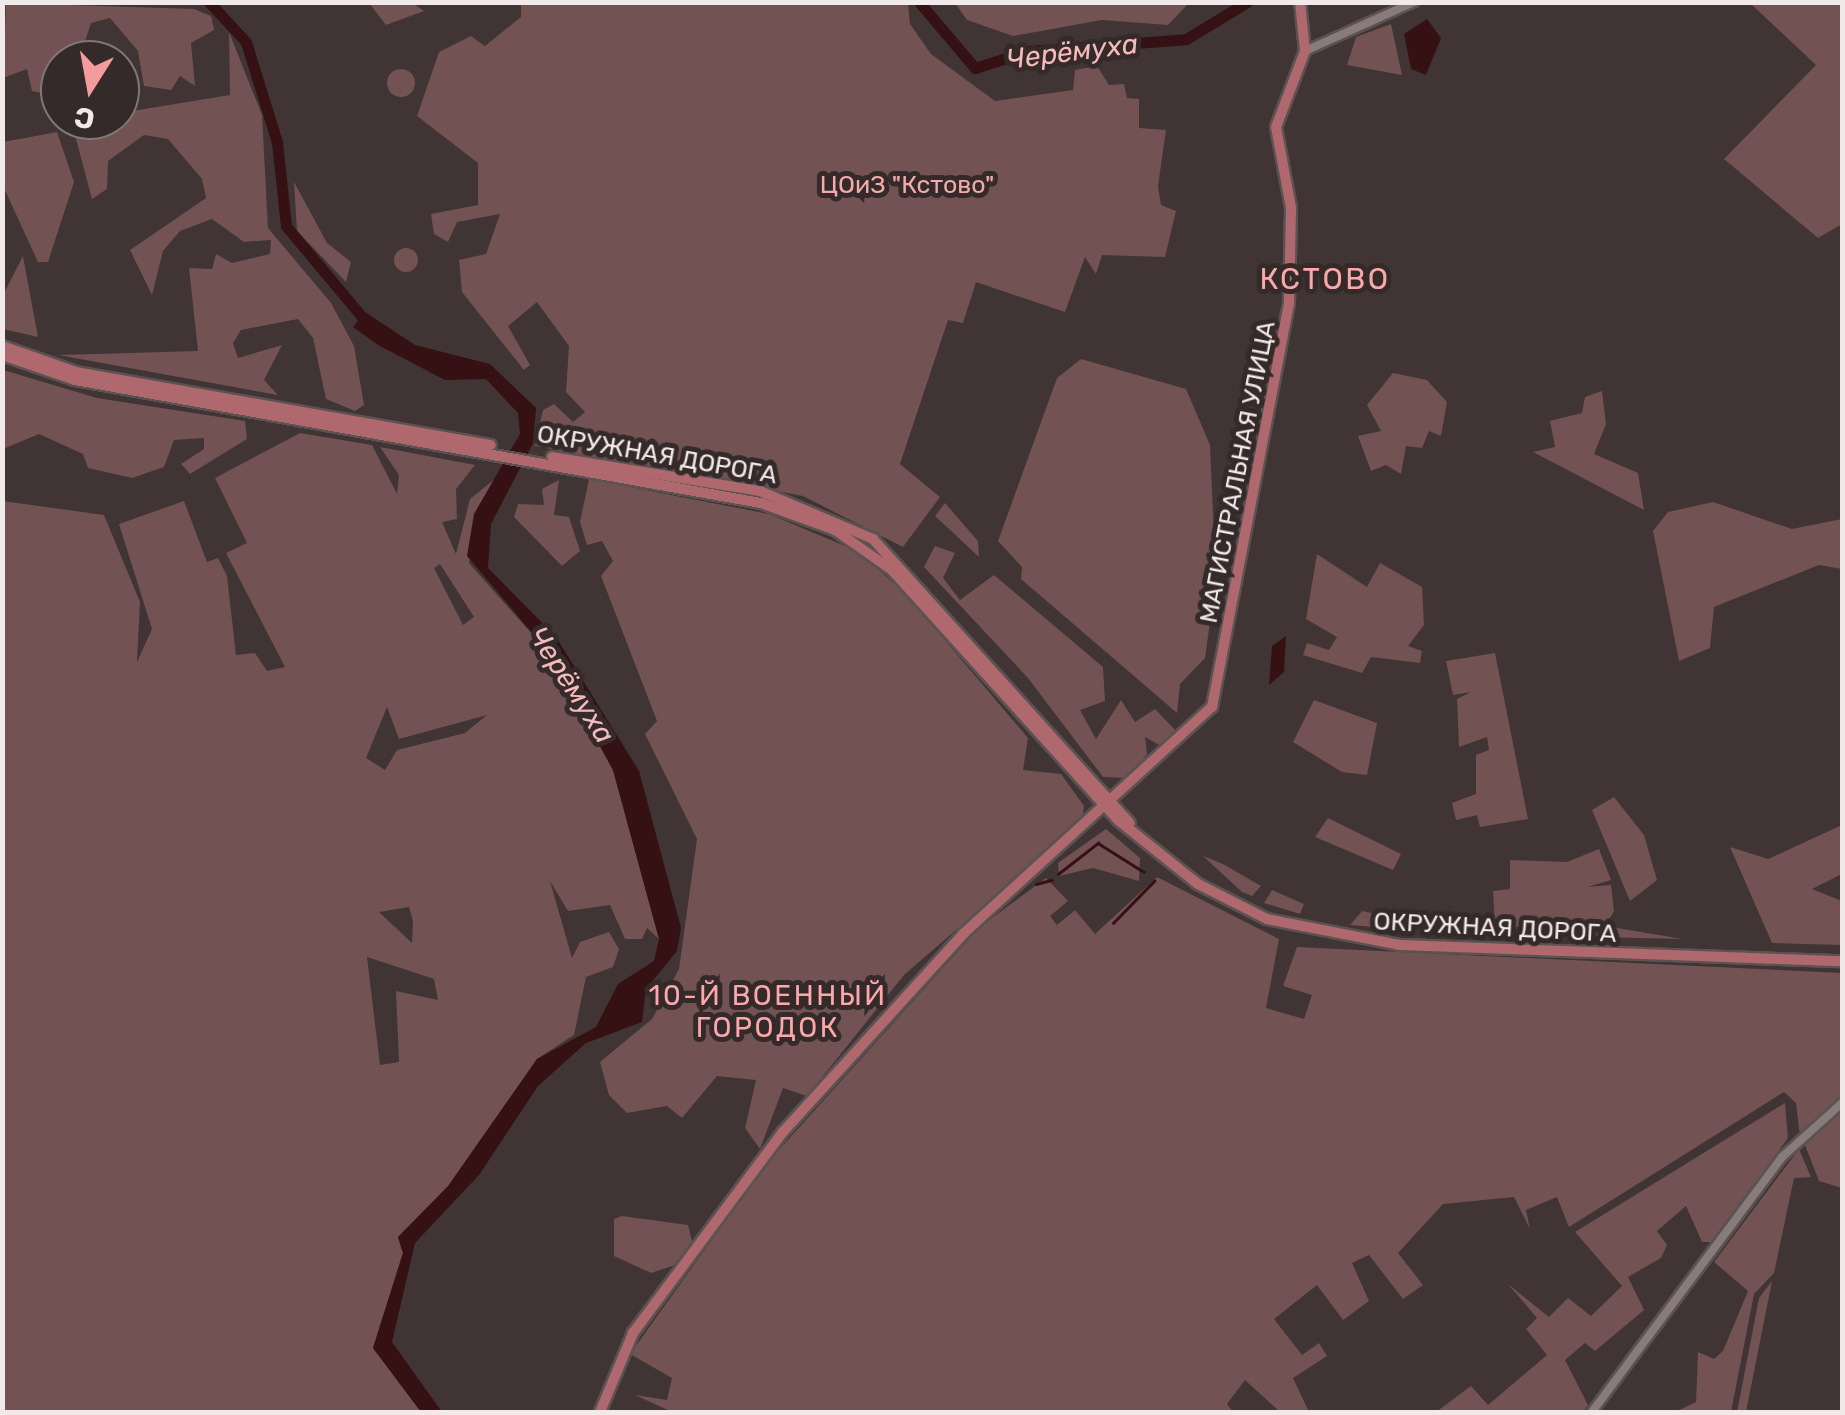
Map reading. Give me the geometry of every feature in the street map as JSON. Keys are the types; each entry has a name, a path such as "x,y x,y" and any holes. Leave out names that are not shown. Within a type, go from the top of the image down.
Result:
{"main road":[{"path":"1300,2 1305,51"},
{"name":"МАГИСТРАЛЬНАЯ УЛИЦА","path":"600,1412 633,1333 774,1144 963,934 1202,723 1216,695 1289,305 1291,208 1276,128 1305,51"},
{"name":"ОКРУЖНАЯ ДОРОГА","path":"2,346 76,372 555,461 760,492 872,539 1111,807 1166,860 1253,914 1342,939 1842,961"},
{"name":"ОКРУЖНАЯ ДОРОГА","path":"2,355 91,383 486,447"}],"street":[{"path":"1305,51 1414,2"},
{"path":"1592,1412 1782,1157 1840,1105"}],"green space":[{"path":"6,3 194,9 211,16 214,30 191,43 195,86 180,76 171,90 144,86 140,40 129,40 110,18 91,23 85,40 40,40 40,93 32,91 27,69 3,78"},
{"path":"369,3 412,3 424,11 386,25"},
{"name":"ЦОиЗ \"Кстово\"","path":"521,3 908,3 910,24 931,54 995,101 1073,90 1075,70 1097,66 1109,85 1124,84 1127,98 1139,99 1139,128 1166,130 1158,186 1161,205 1176,211 1165,257 1102,255 1096,274 1085,257 1065,312 976,282 963,323 948,320 900,464 940,497 903,547 803,496 535,446 543,410 554,404 573,422 585,412 566,392 569,346 537,302 508,326 530,365 524,370 462,292 459,260 486,254 500,214 457,222 448,242 434,234 431,214 478,205 478,163 417,116 439,52 471,36 485,46 521,17"},
{"path":"955,3 1187,5 1168,25 1102,20 1013,36 967,20"},
{"path":"1750,3 1842,3 1842,224 1818,238 1724,159 1816,65"},
{"path":"1391,24 1402,75 1347,65 1356,37"},
{"path":"229,32 262,115 268,228 331,303 354,346 364,405 355,411 326,399 313,338 298,319 241,330 233,343 238,358 282,345 264,380 278,395 58,355 198,351 189,268 212,269 216,254 232,263 270,254 271,240 244,242 212,219 180,231 163,251 152,295 130,250 206,198 202,179 168,139 144,135 140,138 140,110 230,95"},
{"path":"401,69 411,73 415,83 411,93 401,97 391,93 387,83 391,73"},
{"path":"40,135 40,140 60,140 74,182 48,262 38,262 3,186 3,142"},
{"path":"76,140 137,140 108,161 107,189 92,199"},
{"path":"294,182 327,243 351,262 346,282 297,231"},
{"path":"406,248 415,251 415,269 406,272 397,269 394,260 397,251"},
{"path":"23,256 38,337 3,329 3,295"},
{"path":"1081,359 1186,389 1210,445 1216,579 1205,658 1180,684 1177,713 1021,579 1022,567 998,541 1057,378"},
{"path":"3,370 97,398 245,421 247,439 190,474 181,464 204,449 204,438 174,440 164,467 132,478 88,468 83,454 39,434 3,449"},
{"path":"1393,373 1427,380 1447,402 1441,436 1429,431 1422,448 1406,446 1401,474 1386,465 1371,471 1358,436 1381,431 1367,405"},
{"path":"1602,391 1606,424 1594,454 1638,473 1644,510 1533,452 1555,447 1550,421 1582,413 1585,397"},
{"path":"300,433 372,445 397,494 399,475 380,447 475,465 456,489 457,519 442,522 456,554 470,499 501,474 477,509 469,563 549,653 613,770 659,939 647,928 642,939 625,939 610,905 568,911 550,881 572,958 580,942 609,932 619,949 613,967 586,977 574,1035 537,1059 448,1187 398,1237 403,1253 373,1348 421,1412 3,1412 3,501 104,515 140,602 137,662 152,629 119,524 184,501 207,562 218,558 227,576 236,655 255,653 267,671 285,667 226,553 247,543 215,478","holes":["440,564 474,617 463,625 434,568","387,707 399,739 487,715 465,733 397,750 385,770 366,758","409,907 412,943 379,912","367,957 434,979 438,1000 396,991 399,1062 380,1065"]},
{"path":"589,479 769,514 857,551 904,592 1028,738 1023,770 1061,774 1084,806 1082,821 904,975 807,1096 783,1088 760,1149 745,1128 756,1080 717,1076 682,1118 667,1106 627,1113 609,1095 600,1062 652,1019 679,969 697,839 645,734 657,721 601,576 613,561 602,541 587,545 580,522"},
{"path":"559,480 554,515 569,517 580,551 562,566 514,517 518,504 544,505 542,489"},
{"path":"1713,502 1792,529 1842,519 1842,569 1819,565 1714,607 1710,648 1679,661 1653,531 1668,512"},
{"path":"945,503 978,541 979,557 935,516"},
{"path":"935,546 955,553 943,578 960,600 994,575 1103,667 1105,701 1080,710 1096,739 1121,700 1135,722 1155,709 1178,733 1163,747 1145,737 1147,754 1129,778 1103,777 1028,678 924,567"},
{"path":"1317,554 1367,587 1380,563 1422,587 1424,625 1408,646 1422,651 1420,663 1371,657 1362,673 1303,655 1307,643 1329,650 1337,637 1306,619"},
{"path":"1495,653 1528,819 1480,827 1477,815 1456,820 1452,803 1476,794 1476,755 1489,750 1487,737 1459,747 1457,699 1471,692 1453,695 1446,661"},
{"path":"1314,700 1377,723 1367,775 1342,772 1293,742"},
{"path":"1614,797 1644,835 1657,880 1630,901 1592,810"},
{"path":"1328,818 1401,854 1393,870 1315,837"},
{"path":"1842,825 1842,874 1812,889 1842,901 1842,945 1772,943 1730,847 1768,859"},
{"path":"1106,829 1140,858 1139,881 1093,868 1059,876 1058,863"},
{"path":"1599,849 1611,880 1587,887 1611,885 1614,911 1603,930 1495,926 1493,891 1510,889 1510,860 1567,862"},
{"path":"1203,856 1261,886 1252,896 1242,892"},
{"path":"1157,877 1279,939 1266,1008 1304,1019 1312,995 1283,986 1297,947 1842,973 1842,1096 1800,1136 1796,1103 1784,1092 1569,1227 1557,1197 1526,1210 1530,1229 1514,1197 1443,1204 1398,1253 1423,1285 1403,1299 1369,1255 1352,1263 1369,1301 1343,1320 1317,1285 1274,1319 1302,1355 1319,1343 1327,1356 1293,1378 1309,1412 1280,1412 1245,1380 1227,1404 1233,1412 672,1412 635,1395 667,1400 672,1378 630,1354 767,1163 980,927 1046,878 1068,901 1050,916 1057,925 1075,910 1095,934"},
{"path":"1272,890 1304,904 1300,914 1264,903"},
{"path":"1362,911 1404,920 1409,930 1350,925"},
{"path":"1611,927 1683,939 1452,934 1604,933"},
{"path":"1785,1103 1788,1138 1712,1242 1702,1242 1686,1206 1657,1231 1667,1245 1661,1258 1628,1277 1644,1310 1595,1351 1585,1343 1565,1360 1588,1405 1583,1412 1436,1412 1471,1386 1488,1405 1547,1355 1526,1329 1537,1318 1508,1284 1549,1317 1568,1298 1591,1316 1622,1286 1575,1232"},
{"path":"1842,1111 1842,1188 1819,1181 1805,1145"},
{"path":"1799,1149 1811,1177 1794,1178 1774,1273 1754,1294 1731,1412 1675,1412 1696,1402 1698,1352 1714,1359 1723,1351 1748,1291 1714,1262"},
{"path":"622,1216 688,1225 692,1241 675,1265 651,1273 614,1256 614,1219"},
{"path":"1772,1281 1746,1412 1737,1412 1759,1298"}],"water":[{"path":"1427,19 1441,38 1426,75 1411,69 1404,34"},
{"path":"365,312 415,345 490,364 536,408 533,443 491,524 488,568 556,637 639,771 681,928 677,951 646,989 642,1022 586,1043 538,1086 479,1175 415,1243 392,1342 442,1412 421,1412 373,1348 403,1253 398,1237 448,1186 537,1059 596,1027 618,984 654,961 659,939 613,770 549,653 467,556 474,514 520,434 518,413 486,379 445,380 378,345 353,327"},
{"path":"1286,636 1284,672 1269,685 1272,646"}],"waterway":[{"name":"Черёмуха","path":"209,2 246,42 277,142 286,226 372,329"},
{"name":"Черёмуха","path":"919,2 975,68 1028,51 1186,39 1247,2"},
{"path":"1058,874 1098,843 1144,872"},
{"path":"1036,884 1051,880"},
{"path":"1113,923 1154,881"}],"district":[{"name":"КСТОВО","path":"1325,279"},
{"name":"10-Й ВОЕННЫЙ ГОРОДОК","path":"768,1012"}]}
